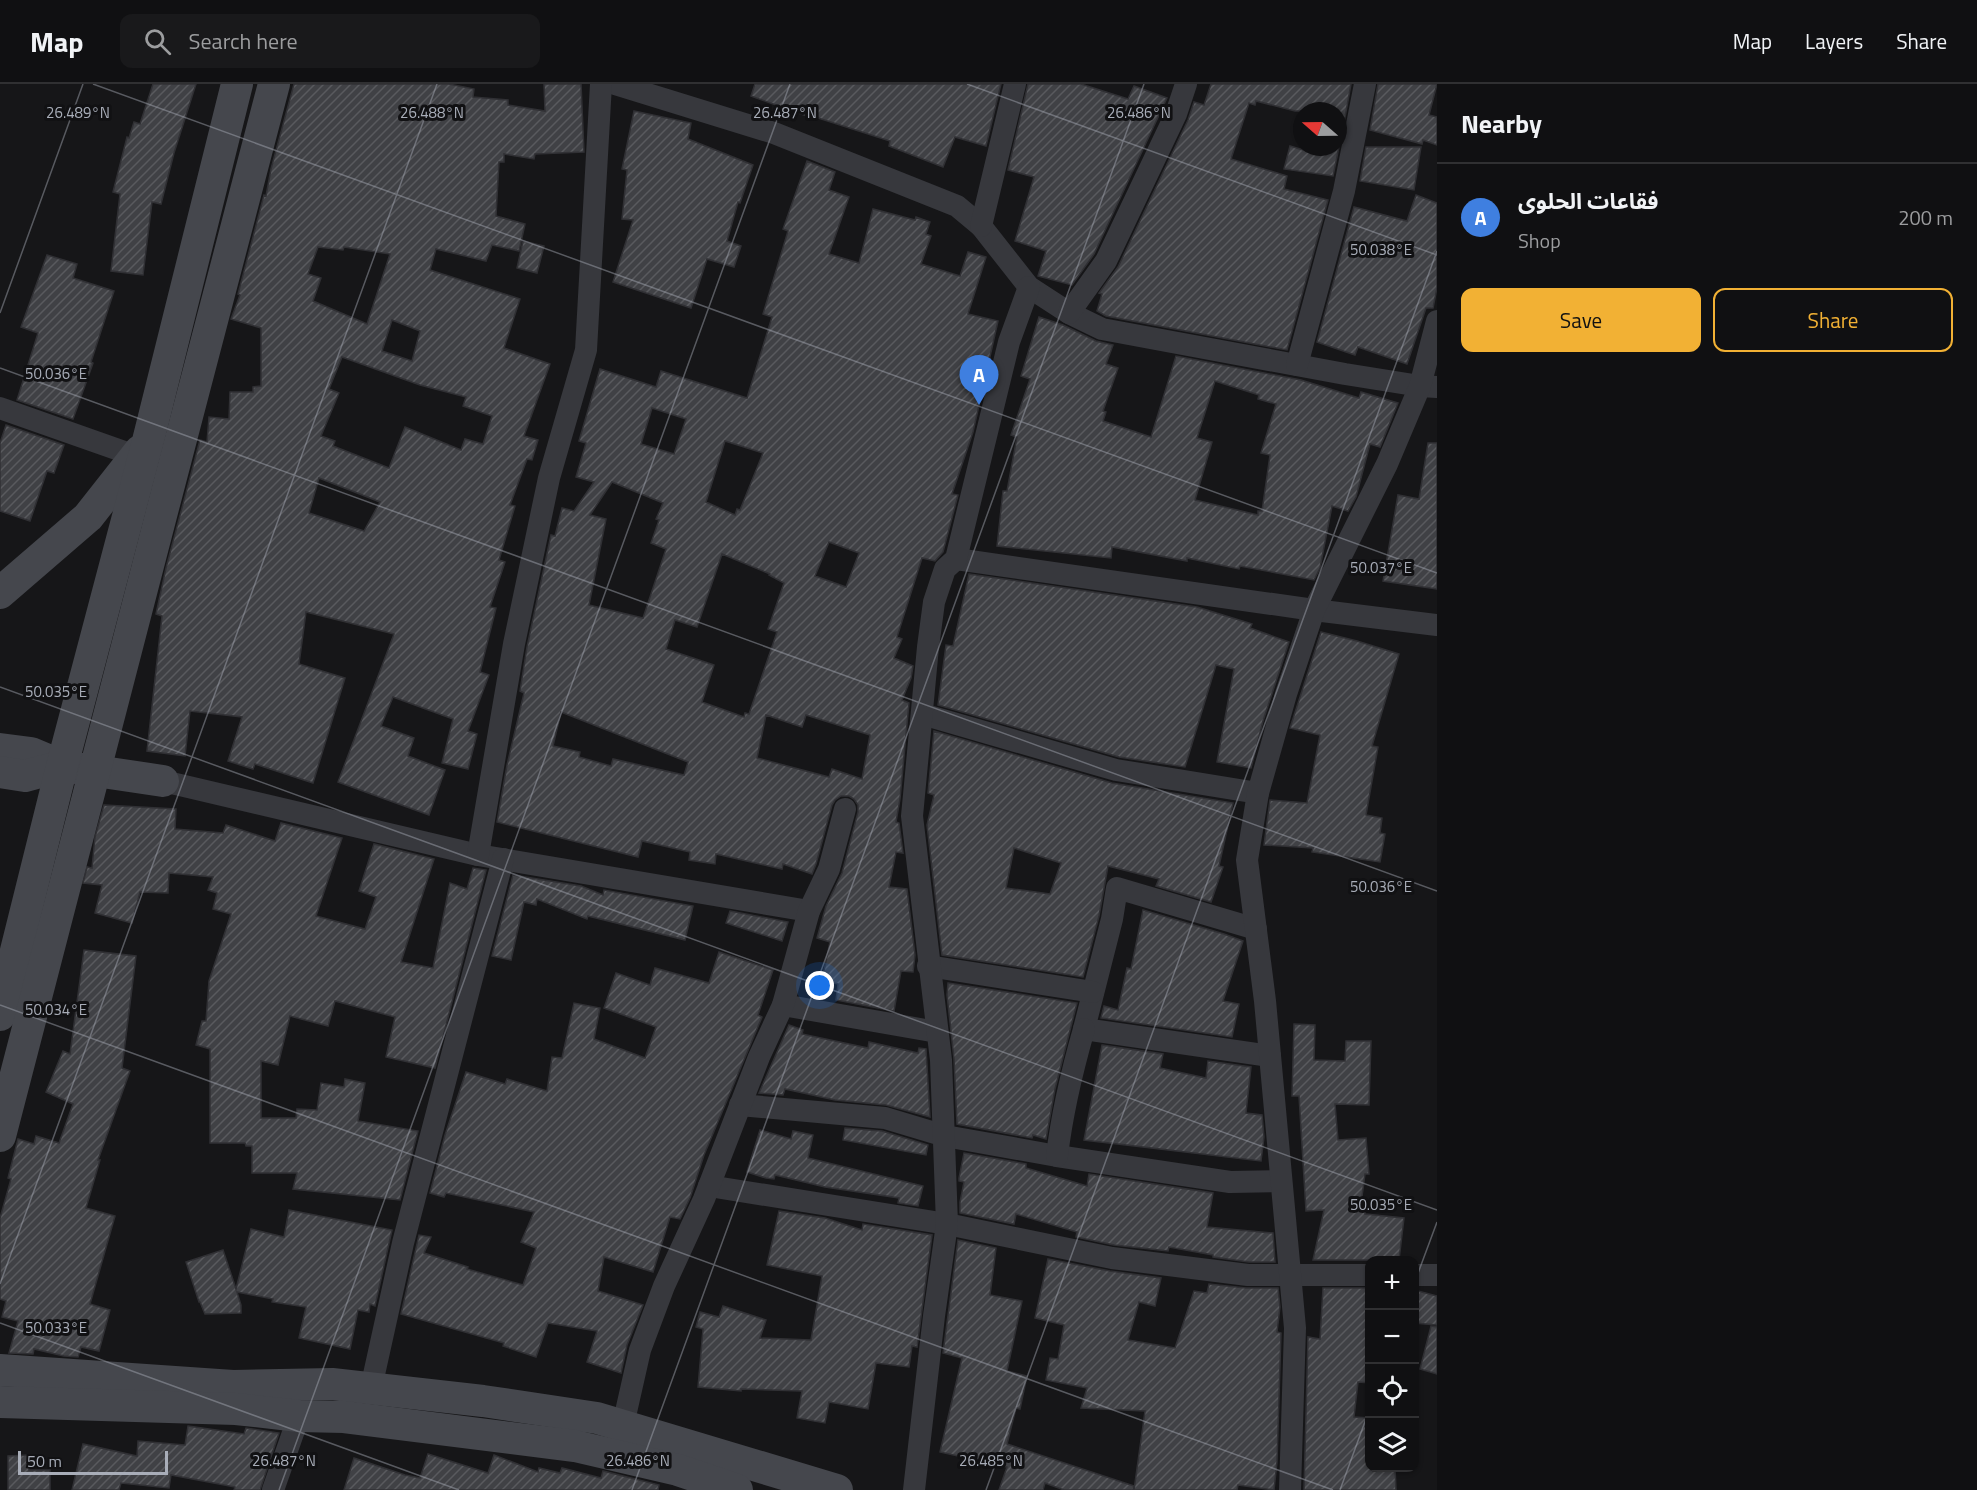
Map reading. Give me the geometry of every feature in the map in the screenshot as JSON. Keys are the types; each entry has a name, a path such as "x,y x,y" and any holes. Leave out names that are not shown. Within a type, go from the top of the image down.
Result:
{"main road":[{"path":"0,1015 142,449 237,84"},
{"path":"0,1136 93,771 156,542 274,84"},
{"path":"0,593 88,517 142,449"},
{"path":"0,749 32,753 62,766 163,781"},
{"path":"0,772 25,776 62,766"},
{"path":"0,1370 233,1386 332,1384 563,1413 623,1425 837,1490"},
{"path":"0,1402 236,1409 299,1416 344,1417 575,1446 678,1470 737,1490"}],"street":[{"path":"478,855 514,644 549,478 586,350 601,84"},
{"path":"615,84 774,133 957,206 981,226 1029,287 1069,313 1102,329 1428,387"},
{"path":"981,226 1015,84"},
{"path":"1069,313 1106,261 1176,114 1186,84"},
{"path":"1297,365 1344,190 1365,84"},
{"path":"914,1490 947,1224 941,1060 928,966 912,816 928,647 934,602 945,569 956,559 1009,342 1029,287"},
{"path":"1290,1490 1295,1328 1270,1056 1247,860 1258,793 1286,694 1314,610 1428,387 1437,321"},
{"path":"0,408 142,449"},
{"path":"956,559 1314,610 1437,625"},
{"path":"922,714 1116,770 1258,793"},
{"path":"163,781 478,855 809,911"},
{"path":"623,1425 640,1350 664,1286 709,1186 759,1057 783,1005 809,911 829,869 845,808"},
{"path":"371,1388 403,1243 502,859"},
{"path":"1057,1156 1060,1127 1072,1069 1112,919 1117,888 1256,929"},
{"path":"928,966 1093,992"},
{"path":"783,1005 937,1032"},
{"path":"1084,1029 1270,1056"},
{"path":"740,1105 885,1118 945,1136 1057,1156 1230,1182 1281,1181"},
{"path":"709,1186 947,1224 1112,1258 1248,1275 1365,1275"},
{"path":"1419,1275 1437,1275"},
{"path":"273,1490 299,1416"}],"building":[{"path":"153,84 196,84 174,153 161,204 152,202 143,275 111,271 120,194 113,192 127,137 129,138 134,122 140,124"},
{"path":"294,84 449,84 474,89 473,97 508,100 508,105 545,111 544,84 581,84 584,152 535,154 534,159 504,154 504,162 499,162 496,216 525,224 519,251 492,245 486,261 436,249 430,270 520,299 504,348 550,364 524,436 538,440 532,460 527,459 510,505 515,506 499,560 505,562 490,607 496,608 480,672 489,675 468,731 477,734 468,769 442,763 453,719 393,697 381,726 414,738 408,756 445,770 429,815 338,782 394,634 306,612 299,664 345,678 313,783 255,764 253,769 228,761 242,717 190,711 185,756 147,751 162,616 156,614 200,440 207,442 209,417 229,419 230,392 253,392 253,387 261,386 261,328 231,319 240,295 238,294 264,195 266,196","holes":["318,247 343,250 344,247 390,254 367,324 313,301 321,278 308,274","392,320 420,331 412,361 382,351","342,357 420,385 466,397 463,406 492,416 483,444 465,439 461,450 405,427 389,468 333,446 335,441 321,436 339,393 329,389","319,478 380,502 364,531 309,513"]},
{"path":"755,84 1001,84 986,146 955,137 943,167 889,146 890,141 812,116 812,118 751,96"},
{"path":"1028,84 1081,84 1128,99 1134,86 1167,98 1094,254 1072,285 1038,276 1046,251 1015,241 1034,177 1008,170"},
{"path":"1211,84 1351,84 1347,106 1347,102 1293,102 1293,110 1256,101 1255,105 1249,103 1231,159 1287,176 1284,189 1328,200 1287,350 1106,316 1097,311 1102,294 1099,293 1118,267 1188,120 1194,102 1204,105"},
{"path":"1378,84 1437,84 1429,115 1437,117 1437,145 1423,140 1422,144 1370,130"},
{"path":"634,111 691,123 688,139 753,165 740,203 738,202 727,241 741,246 734,267 707,259 691,308 613,282 633,220 622,219 627,170 622,169"},
{"path":"1290,146 1293,147 1293,156 1337,156 1333,176 1284,169"},
{"path":"1366,147 1421,147 1414,190 1360,181"},
{"path":"807,161 835,172 829,190 849,197 829,254 859,263 873,209 930,222 926,234 931,236 921,264 960,276 968,252 986,257 968,314 998,321 973,432 952,494 958,495 943,552 935,561 922,558 897,637 902,639 894,658 913,666 902,700 909,703 896,822 899,823 903,853 896,852 889,887 907,889 915,955 913,972 901,971 894,1011 836,1000 838,984 822,980 830,942 817,938 826,906 842,873 858,812 858,805 849,796 841,796 832,805 812,874 783,864 782,869 716,854 715,864 689,860 690,852 642,841 638,857 497,822 507,765 524,693 520,691 527,647 551,535 555,536 562,508 574,511 594,482 576,477 586,443 579,441 600,369 656,387 661,371 747,398 772,317 763,314 788,231 783,229","holes":["652,408 686,419 674,454 641,444","725,441 763,453 740,510 737,509 735,515 706,502","612,482 663,503 656,519 659,520 651,543 666,549 643,618 589,605 606,519 590,515","829,542 859,553 846,587 815,576","722,554 770,574 784,583 768,629 777,632 749,714 745,713 744,717 702,702 714,665 666,649 675,620 697,627","561,712 688,762 684,775 613,759 611,766 579,757 580,752 553,746","766,715 802,727 806,715 870,735 862,779 832,769 829,777 757,758"]},
{"path":"1416,195 1437,203 1437,288 1433,308 1426,308 1407,364 1358,347 1355,355 1317,342 1354,207 1407,221"},
{"path":"523,241 544,246 537,273 517,268"},
{"path":"47,255 77,264 73,278 114,291 91,362 93,363 73,419 17,400 38,333 21,327"},
{"path":"1039,317 1063,325 1096,341 1113,345 1106,364 1118,368 1103,411 1106,412 1103,421 1151,437 1176,356 1301,380 1359,398 1361,392 1398,403 1380,447 1370,444 1356,497 1348,511 1332,506 1320,568 1314,580 1240,566 1239,569 1187,558 1187,561 1112,547 1111,558 997,546 1003,491 1007,491 1017,437 1011,435 1030,379 1021,376","holes":["1215,381 1259,395 1258,399 1276,404 1261,453 1270,455 1262,511 1258,511 1258,515 1195,500 1212,442 1197,438"]},
{"path":"6,425 64,445 54,473 47,471 30,521 0,511 0,443"},
{"path":"1428,443 1437,443 1437,589 1383,581 1398,495 1419,499"},
{"path":"969,574 1197,607 1252,624 1250,628 1289,642 1263,721 1251,768 1217,762 1234,669 1216,665 1185,767 1119,757 938,705 946,645 953,646"},
{"path":"1321,632 1399,654 1372,746 1378,747 1366,815 1382,818 1380,833 1385,834 1380,862 1312,852 1313,848 1264,845 1270,800 1307,803 1320,735 1290,728"},
{"path":"934,731 1112,783 1233,803 1219,866 1223,867 1211,902 1156,886 1159,879 1108,866 1099,916 1083,977 942,955 927,825 934,795 928,793","holes":["1014,848 1061,863 1050,894 1006,888"]},
{"path":"104,805 176,809 175,829 223,833 226,825 275,841 281,823 342,838 316,916 365,929 376,897 359,891 374,844 434,859 401,962 433,968 450,883 467,889 473,868 486,870 435,1068 386,1057 395,1017 335,1001 328,1026 290,1016 278,1065 261,1061 261,1118 296,1118 297,1109 317,1110 321,1083 344,1087 345,1079 365,1083 358,1121 418,1131 400,1200 293,1189 297,1173 252,1173 252,1146 246,1146 245,1143 210,1143 210,1049 196,1045 202,1021 206,1021 209,981 231,914 213,909 217,893 208,890 213,877 169,873 168,893 140,892 132,923 95,913 102,885 83,883 87,867 92,868 95,837"},
{"path":"513,875 581,886 603,895 604,890 693,906 685,940 588,916 587,919 537,899 536,905 524,902 511,960 492,956"},
{"path":"1143,910 1243,941 1223,1001 1239,1004 1232,1037 1101,1018 1104,1006 1118,1010 1127,968 1131,969"},
{"path":"730,911 788,922 782,941 726,923"},
{"path":"84,950 136,956 122,1068 130,1071 98,1160 100,1160 86,1208 115,1216 90,1304 110,1310 99,1351 81,1347 78,1357 34,1349 33,1354 9,1353 18,1321 2,1317 6,1301 0,1299 0,1218 11,1179 8,1178 18,1139 34,1144 36,1136 59,1143 73,1104 46,1092 63,1051 70,1054"},
{"path":"719,952 773,970 758,1015 762,1017 704,1155 690,1198 680,1219 670,1217 653,1272 604,1257 598,1291 643,1305 627,1345 621,1373 587,1362 597,1331 548,1323 536,1357 503,1346 504,1343 401,1314 419,1235 431,1237 424,1253 468,1267 467,1269 523,1285 536,1248 521,1242 534,1212 446,1193 444,1197 430,1193 445,1135 466,1072 505,1084 507,1079 547,1091 552,1057 562,1058 574,1003 600,1008 594,1039 645,1058 656,1027 604,1008 616,973 650,985 655,968 709,983"},
{"path":"948,983 1077,1003 1055,1089 1046,1139 957,1124"},
{"path":"1294,1024 1315,1025 1314,1060 1345,1061 1346,1041 1371,1041 1369,1105 1335,1104 1338,1140 1366,1138 1369,1174 1365,1174 1361,1204 1366,1204 1365,1214 1404,1218 1399,1256 1365,1256 1365,1260 1313,1260 1324,1210 1306,1211 1299,1096 1292,1096"},
{"path":"789,1025 803,1030 802,1034 868,1048 869,1042 918,1053 919,1048 926,1049 930,1117 886,1105 835,1100 785,1089 783,1095 759,1093"},
{"path":"1102,1045 1163,1054 1160,1068 1206,1078 1208,1061 1251,1067 1246,1113 1262,1115 1264,1137 1261,1161 1084,1140"},
{"path":"845,1128 882,1131 928,1145 926,1155 843,1140"},
{"path":"760,1130 791,1139 793,1131 813,1135 808,1158 923,1186 918,1206 898,1203 899,1198 825,1187 775,1175 774,1179 766,1178 747,1172"},
{"path":"964,1153 1026,1164 1026,1168 1087,1186 1089,1174 1213,1193 1207,1227 1273,1233 1275,1262 1249,1262 1213,1257 1213,1255 1169,1247 1168,1251 1114,1245 1076,1237 1077,1232 1016,1214 1014,1224 960,1213 964,1182 959,1181 959,1178"},
{"path":"289,1210 392,1230 375,1306 370,1304 369,1312 358,1310 350,1349 299,1338 306,1307 272,1302 273,1299 237,1292 241,1313 205,1314 199,1302 186,1262 223,1250 236,1289 251,1229 284,1237"},
{"path":"779,1211 825,1218 862,1230 863,1224 932,1235 917,1347 912,1346 909,1367 876,1363 868,1409 829,1402 825,1423 797,1418 802,1391 741,1389 741,1391 698,1387 703,1329 696,1327 700,1312 719,1317 723,1306 766,1320 760,1338 811,1340 822,1276 767,1265"},
{"path":"958,1240 996,1248 990,1295 1022,1301 1007,1371 1027,1376 1020,1409 1016,1408 1007,1444 1134,1486 1133,1490 1064,1490 1045,1483 1043,1490 999,1490 1007,1467 940,1452 962,1358 943,1353"},
{"path":"1048,1259 1161,1278 1155,1306 1139,1302 1128,1340 1175,1348 1194,1291 1207,1293 1209,1284 1246,1288 1278,1288 1280,1307 1277,1332 1281,1333 1274,1490 1238,1485 1237,1490 1134,1490 1145,1411 1081,1408 1087,1388 1046,1380 1050,1358 1058,1359 1064,1325 1035,1318"},
{"path":"1323,1288 1365,1288 1365,1383 1358,1382 1354,1417 1365,1418 1365,1472 1395,1472 1396,1490 1304,1490 1308,1337 1320,1339"},
{"path":"1419,1291 1437,1296 1437,1325 1419,1323"},
{"path":"1431,1326 1437,1327 1437,1374 1420,1369"},
{"path":"188,1426 244,1434 246,1428 279,1433 260,1490 234,1490 235,1487 171,1475 169,1488 121,1483 119,1490 72,1490 83,1444 137,1456 138,1441 185,1445"},
{"path":"428,1454 488,1473 494,1455 538,1472 539,1468 560,1473 562,1468 601,1478 603,1471 659,1485 658,1490 344,1490 354,1458 420,1478"},
{"path":"29,1455 29,1470 50,1470 50,1490 8,1490 8,1456"}],"place":[{"name":"فقاعات الحلوى","path":"979,405"}]}
